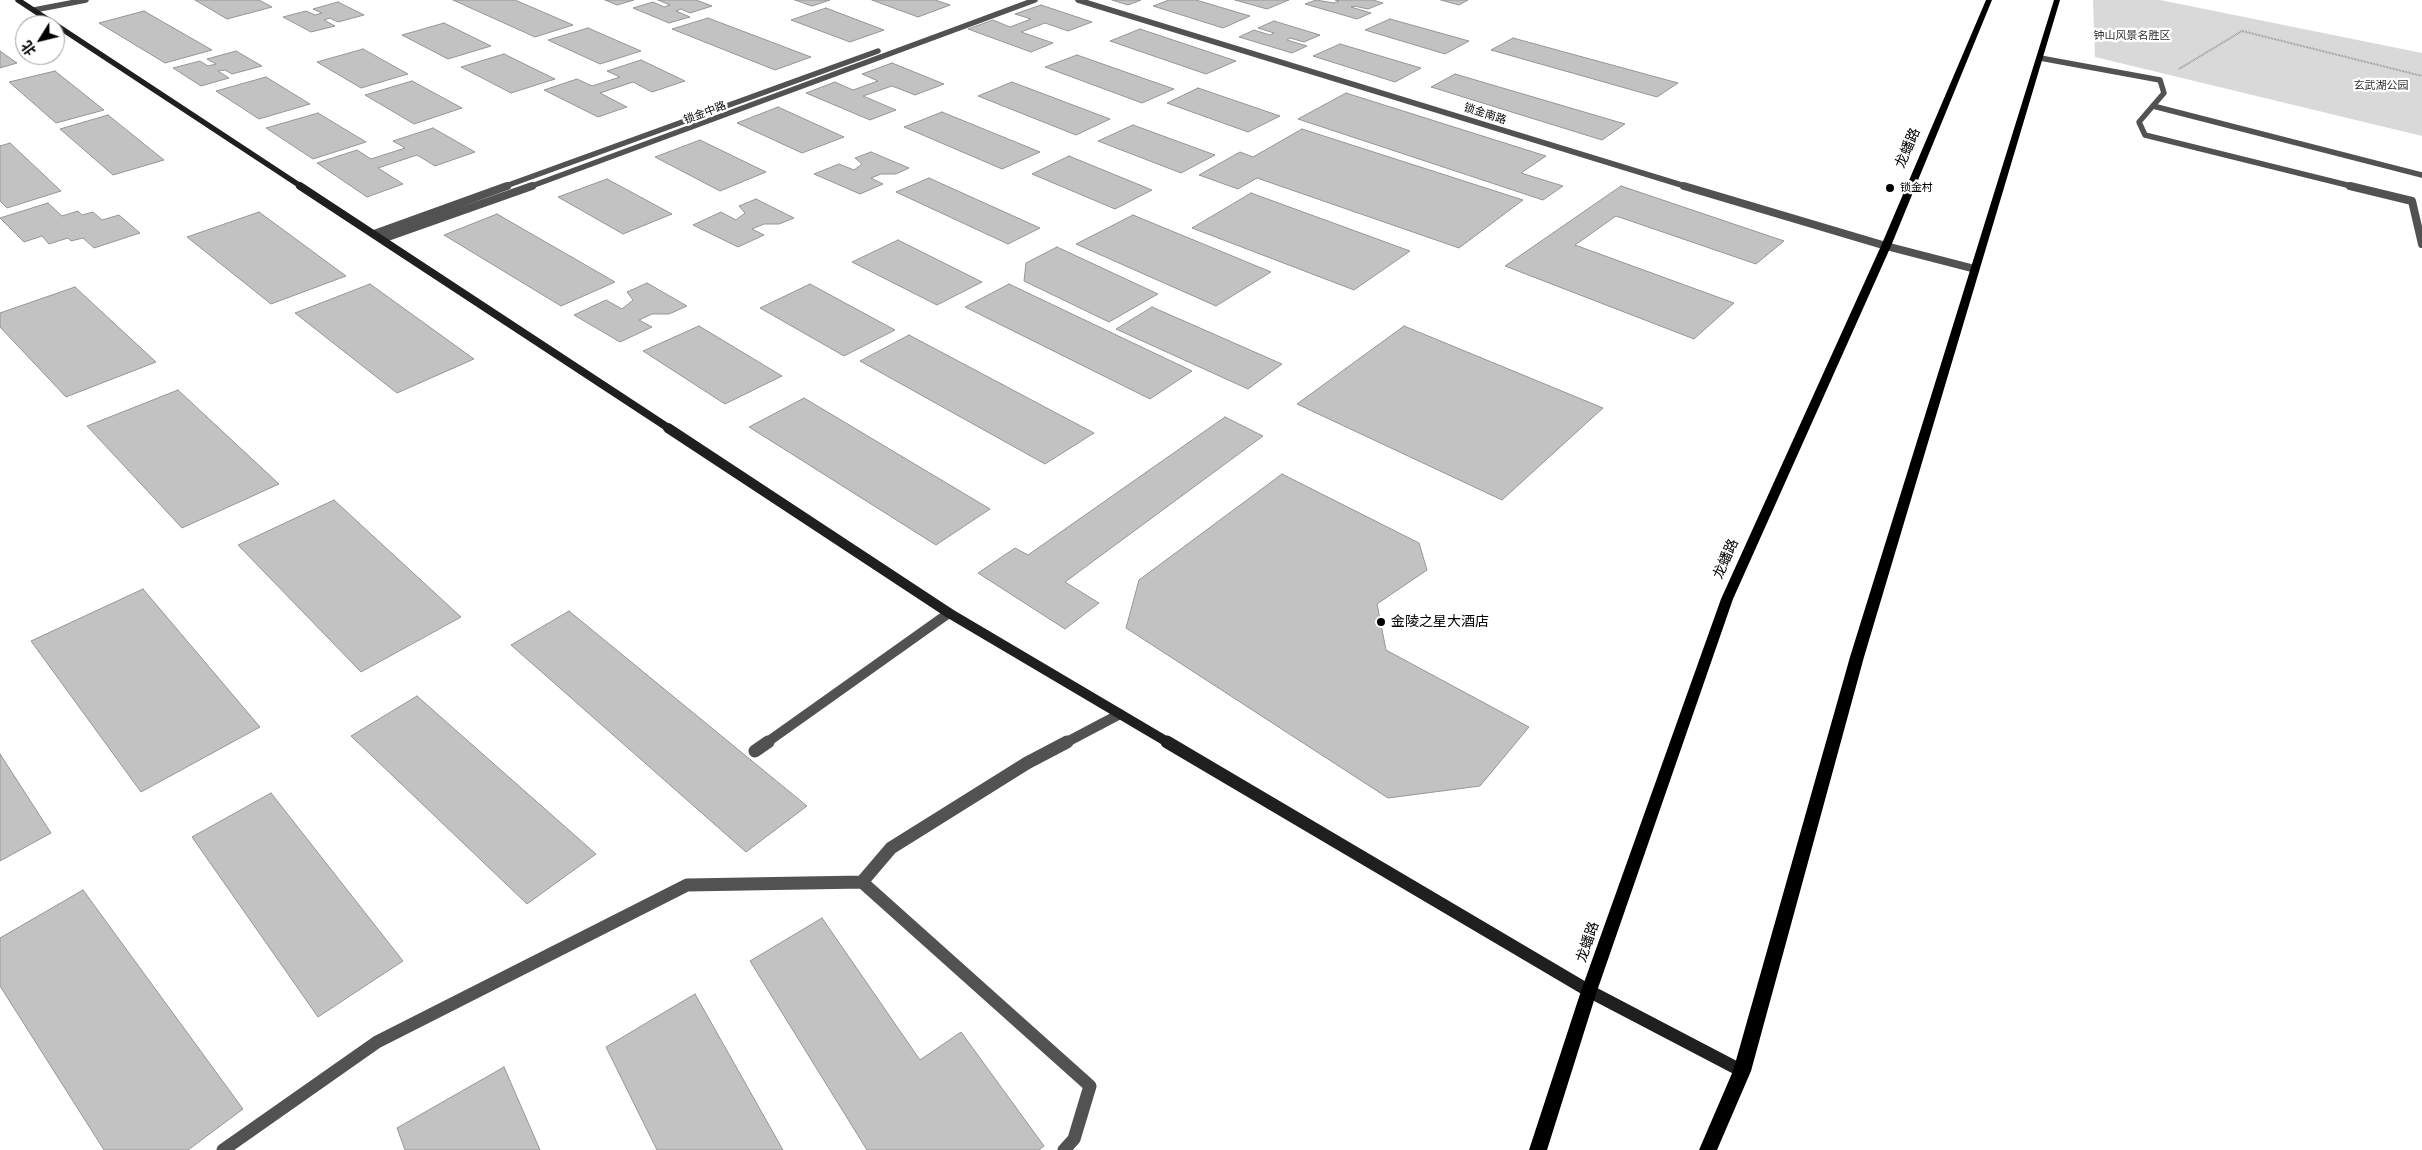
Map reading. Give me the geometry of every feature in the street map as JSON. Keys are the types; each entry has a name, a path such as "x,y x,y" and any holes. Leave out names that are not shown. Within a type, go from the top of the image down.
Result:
{"main road":[{"name":"龙蟠路","path":"1538,1150 1589,991 1727,599 1886,246 1989,0"},
{"path":"1708,1150 1742,1071 1857,657 2057,0"}],"street":[{"path":"18,0 948,613 1589,991 1742,1071"},
{"path":"34,10 86,0"},
{"name":"锁金中路","path":"378,237 1020,0"},
{"name":"锁金中路","path":"378,237 656,142 1035,0"},
{"name":"锁金南路","path":"1078,0 1581,155 1886,246 1975,269"},
{"path":"2040,58 2160,80 2164,92 2140,122 2145,135 2412,201 2422,244"},
{"path":"2153,106 2422,175"},
{"path":"755,750 948,613"},
{"path":"862,882 891,848 1027,763 1120,714"},
{"path":"223,1150 377,1042 687,885 862,882 1090,1086 1074,1139 1064,1150"}],"path":[{"path":"2160,80 2242,31 2422,76"}],"green space":[{"name":"玄武湖公园","path":"2093,0 2160,0 2422,53 2422,136 2095,57"}],"building":[{"path":"195,0 259,0 272,7 227,19"},
{"path":"453,0 515,0 573,25 535,37"},
{"path":"605,0 634,0 617,5"},
{"path":"658,0 696,0 712,6 690,13 681,9 676,11 690,17 669,23 633,8 653,2 664,7 670,5"},
{"path":"795,0 830,0 812,6"},
{"path":"872,0 935,0 950,5 918,17"},
{"path":"1112,0 1141,0 1128,5"},
{"path":"1169,0 1196,0 1250,16 1223,28 1153,6"},
{"path":"1235,0 1289,0 1267,9"},
{"path":"1316,0 1334,3 1339,1 1335,0 1373,0 1383,3 1368,9 1351,7 1371,13 1357,19 1305,4"},
{"path":"1441,0 1468,0 1459,5"},
{"path":"338,2 364,15 338,22 330,18 324,20 335,26 311,32 283,17 306,11 315,15 322,13 313,9"},
{"path":"1041,5 1092,22 1068,31 1045,23 1021,32 1053,43 1031,52 968,29 993,20 1010,27 1031,19 1015,14"},
{"path":"826,8 884,30 850,42 791,20"},
{"path":"144,11 212,50 165,63 99,23"},
{"path":"708,18 811,57 775,70 672,29"},
{"path":"1390,19 1469,41 1445,54 1365,30"},
{"path":"1274,21 1320,35 1304,42 1290,38 1287,40 1307,46 1292,53 1239,37 1254,30 1270,35 1274,33 1258,28"},
{"path":"444,23 491,46 448,59 402,35"},
{"path":"588,28 641,51 600,64 548,40"},
{"path":"1140,29 1236,61 1206,74 1110,41"},
{"path":"1513,38 1678,83 1657,97 1491,50"},
{"path":"1340,44 1421,68 1395,82 1313,56"},
{"path":"363,49 408,74 361,88 317,62"},
{"path":"0,51 15,62 15,64 0,68"},
{"path":"236,51 262,66 232,74 225,70 218,71 229,78 201,86 173,68 200,61 208,66 216,64 207,59"},
{"path":"504,54 555,79 511,93 461,67"},
{"path":"1077,55 1174,89 1142,103 1045,67"},
{"path":"641,60 685,81 652,92 633,82 600,93 627,107 598,117 544,90 577,79 592,86 620,77 607,71"},
{"path":"892,63 944,84 915,95 892,86 863,96 896,110 870,120 806,93 835,82 853,90 878,81 862,74"},
{"path":"55,71 104,110 56,123 9,82"},
{"path":"1455,74 1625,124 1602,140 1431,87"},
{"path":"266,77 310,104 259,119 216,91"},
{"path":"412,81 462,108 414,124 365,95"},
{"path":"1012,82 1110,119 1076,135 978,96"},
{"path":"1198,88 1280,116 1248,132 1167,103"},
{"path":"1346,93 1546,156 1521,173 1563,186 1543,200 1298,119"},
{"path":"778,107 844,137 802,153 737,123"},
{"path":"942,112 1040,152 1002,169 904,127"},
{"path":"318,113 366,142 313,159 266,128"},
{"path":"108,115 164,160 113,175 60,129"},
{"path":"1133,125 1215,155 1181,173 1098,141"},
{"path":"433,128 475,152 435,166 417,155 378,168 403,184 367,197 317,163 357,150 371,159 405,148 393,141"},
{"path":"1302,129 1523,200 1459,248 1257,178 1238,189 1199,175 1240,152 1253,157"},
{"path":"700,140 766,172 720,191 655,157"},
{"path":"10,143 61,191 7,208 0,201 0,146"},
{"path":"871,152 909,168 896,174 881,174 871,178 883,184 860,194 814,174 839,164 854,170 862,164 855,158"},
{"path":"1069,156 1152,190 1115,209 1032,174"},
{"path":"929,178 1040,228 1008,244 896,192"},
{"path":"607,179 672,214 623,234 558,197"},
{"path":"1621,186 1784,241 1756,264 1616,216 1575,245 1734,303 1694,339 1505,266"},
{"path":"1251,193 1410,251 1354,290 1192,228"},
{"path":"756,199 794,218 779,224 764,224 752,229 764,235 738,247 693,225 721,212 736,220 745,213 739,206"},
{"path":"48,203 62,216 78,211 82,215 93,212 102,220 119,215 140,233 94,248 83,238 71,241 68,238 49,244 42,236 24,242 0,218"},
{"path":"259,212 346,276 271,304 187,237"},
{"path":"497,214 615,282 561,306 444,235"},
{"path":"1133,215 1271,272 1216,306 1076,244"},
{"path":"898,240 982,282 937,305 852,262"},
{"path":"1057,247 1158,294 1109,322 1024,281 1026,263"},
{"path":"647,283 687,306 669,314 652,314 639,320 652,327 620,342 574,315 606,300 622,309 633,300 627,292"},
{"path":"370,284 474,359 397,393 295,313"},
{"path":"810,284 895,330 844,356 760,308"},
{"path":"1009,284 1192,371 1150,399 965,307"},
{"path":"75,287 156,362 66,397 0,327 0,313"},
{"path":"1152,307 1282,364 1248,389 1116,329"},
{"path":"699,326 782,376 725,404 643,351"},
{"path":"1404,326 1603,408 1502,500 1297,404"},
{"path":"909,335 1094,433 1045,464 860,361"},
{"path":"178,390 279,484 182,528 87,426"},
{"path":"804,398 990,509 936,545 749,427"},
{"path":"1225,417 1263,436 1065,582 1099,603 1065,629 978,573 1015,548 1028,555"},
{"path":"1282,474 1419,543 1427,570 1377,604 1386,650 1529,727 1480,786 1388,798 1126,628 1139,580"},
{"path":"334,500 461,617 361,672 238,545"},
{"path":"143,589 260,727 141,792 31,641"},
{"path":"569,611 807,806 746,852 511,645"},
{"path":"417,696 596,854 527,904 351,736"},
{"path":"0,754 51,833 0,861"},
{"path":"271,793 403,961 318,1017 192,837"},
{"path":"83,890 243,1109 188,1150 104,1150 0,986 0,938"},
{"path":"822,918 920,1060 961,1032 1044,1146 1039,1150 867,1150 750,961"},
{"path":"695,994 783,1150 657,1150 606,1047"},
{"path":"504,1067 540,1150 405,1150 397,1128"}],"place":[{"name":"锁金村","path":"1890,188"},
{"name":"金陵之星大酒店","path":"1381,622"}],"park label":[{"name":"钟山风景名胜区","path":"2132,36"}]}
